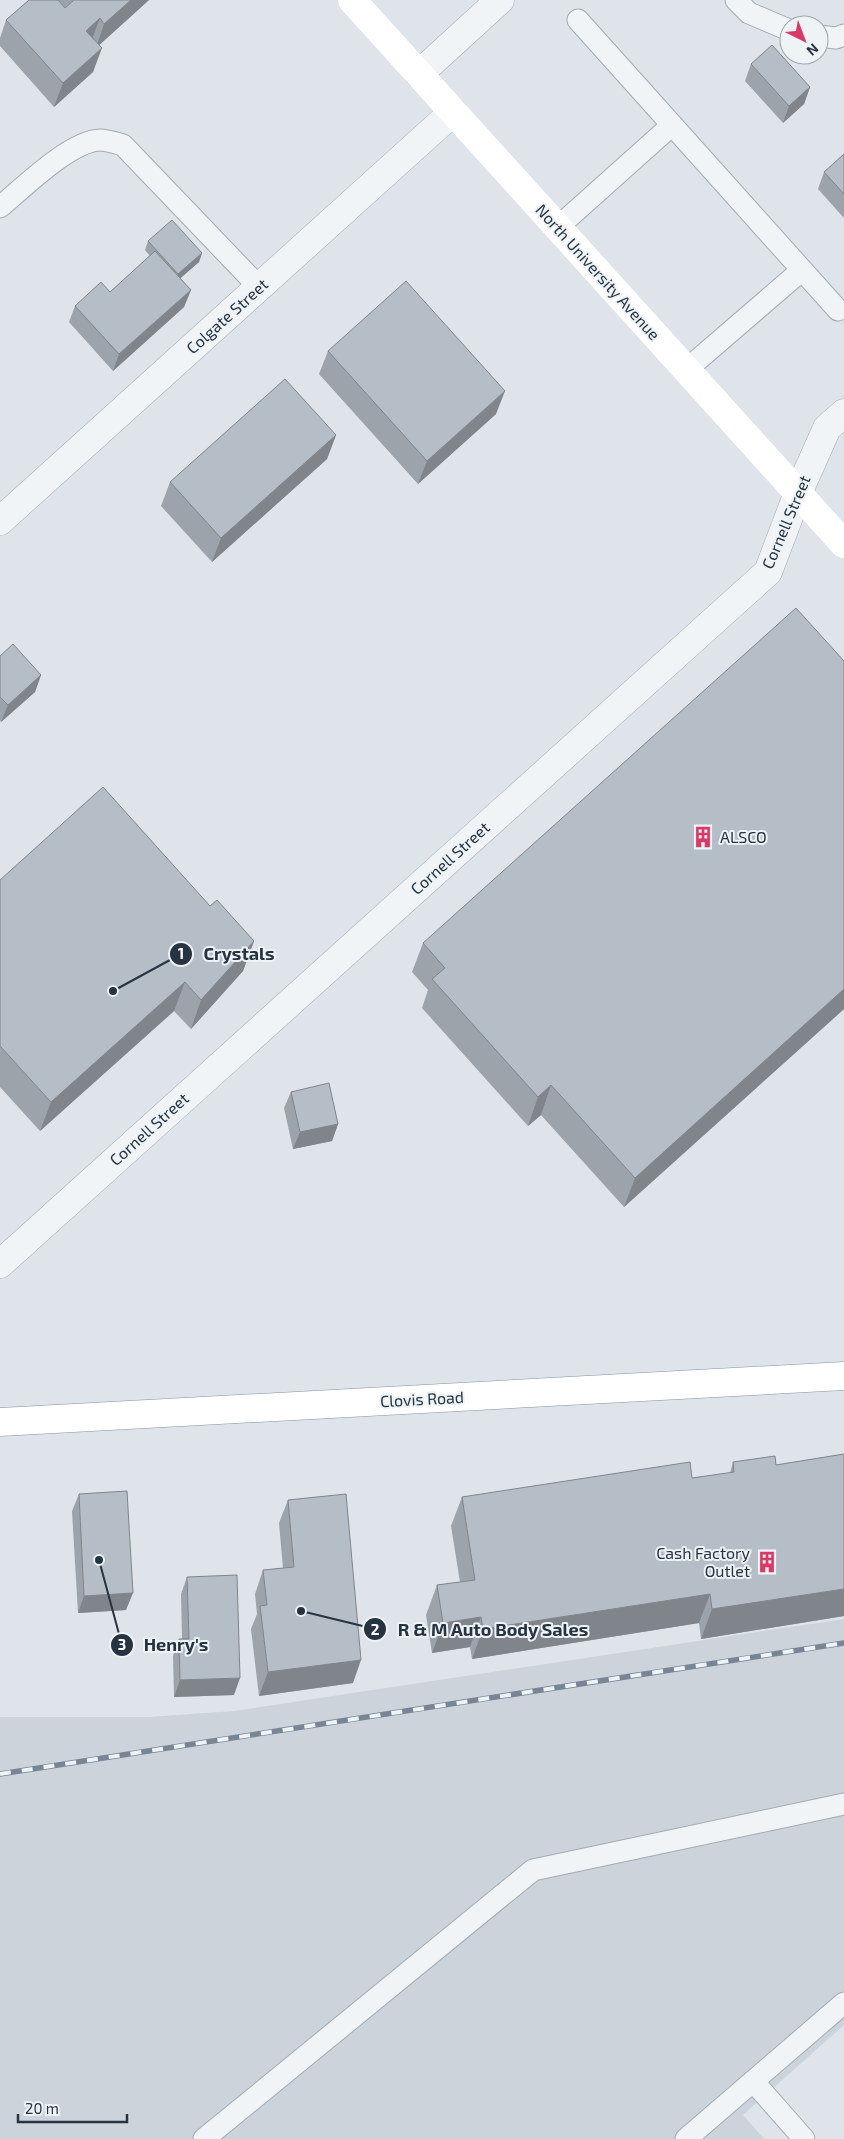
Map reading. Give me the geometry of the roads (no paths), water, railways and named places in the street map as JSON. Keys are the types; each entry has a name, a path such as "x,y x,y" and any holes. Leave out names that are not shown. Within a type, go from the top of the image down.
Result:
{"main road":[{"name":"North University Avenue","path":"352,0 844,544"},
{"name":"Clovis Road","path":"0,1422 844,1376"}],"street":[{"path":"419,74 500,0"},
{"name":"Colgate Street","path":"0,520 453,112"},
{"name":"Cornell Street","path":"0,1264 768,572 798,493 827,428 844,413"}],"lane":[{"path":"736,0 750,13 779,26"},
{"path":"578,20 838,310"},
{"path":"829,37 836,38 844,34"},
{"path":"558,227 672,126"},
{"path":"0,207 45,169 74,148 100,140 123,145 259,287"},
{"path":"686,370 802,270"},
{"path":"204,2139 533,1870 844,1804"},
{"path":"686,2139 844,2003"},
{"path":"753,2081 804,2139"}],"railway":[{"path":"0,1774 844,1643"}],"place":[{"name":"ALSCO","path":"703,837"},
{"name":"Crystals","path":"113,991"},
{"name":"Henry's","path":"99,1560"},
{"name":"Cash Factory Outlet","path":"767,1562"},
{"name":"R & M Auto Body Sales","path":"301,1611"}]}
